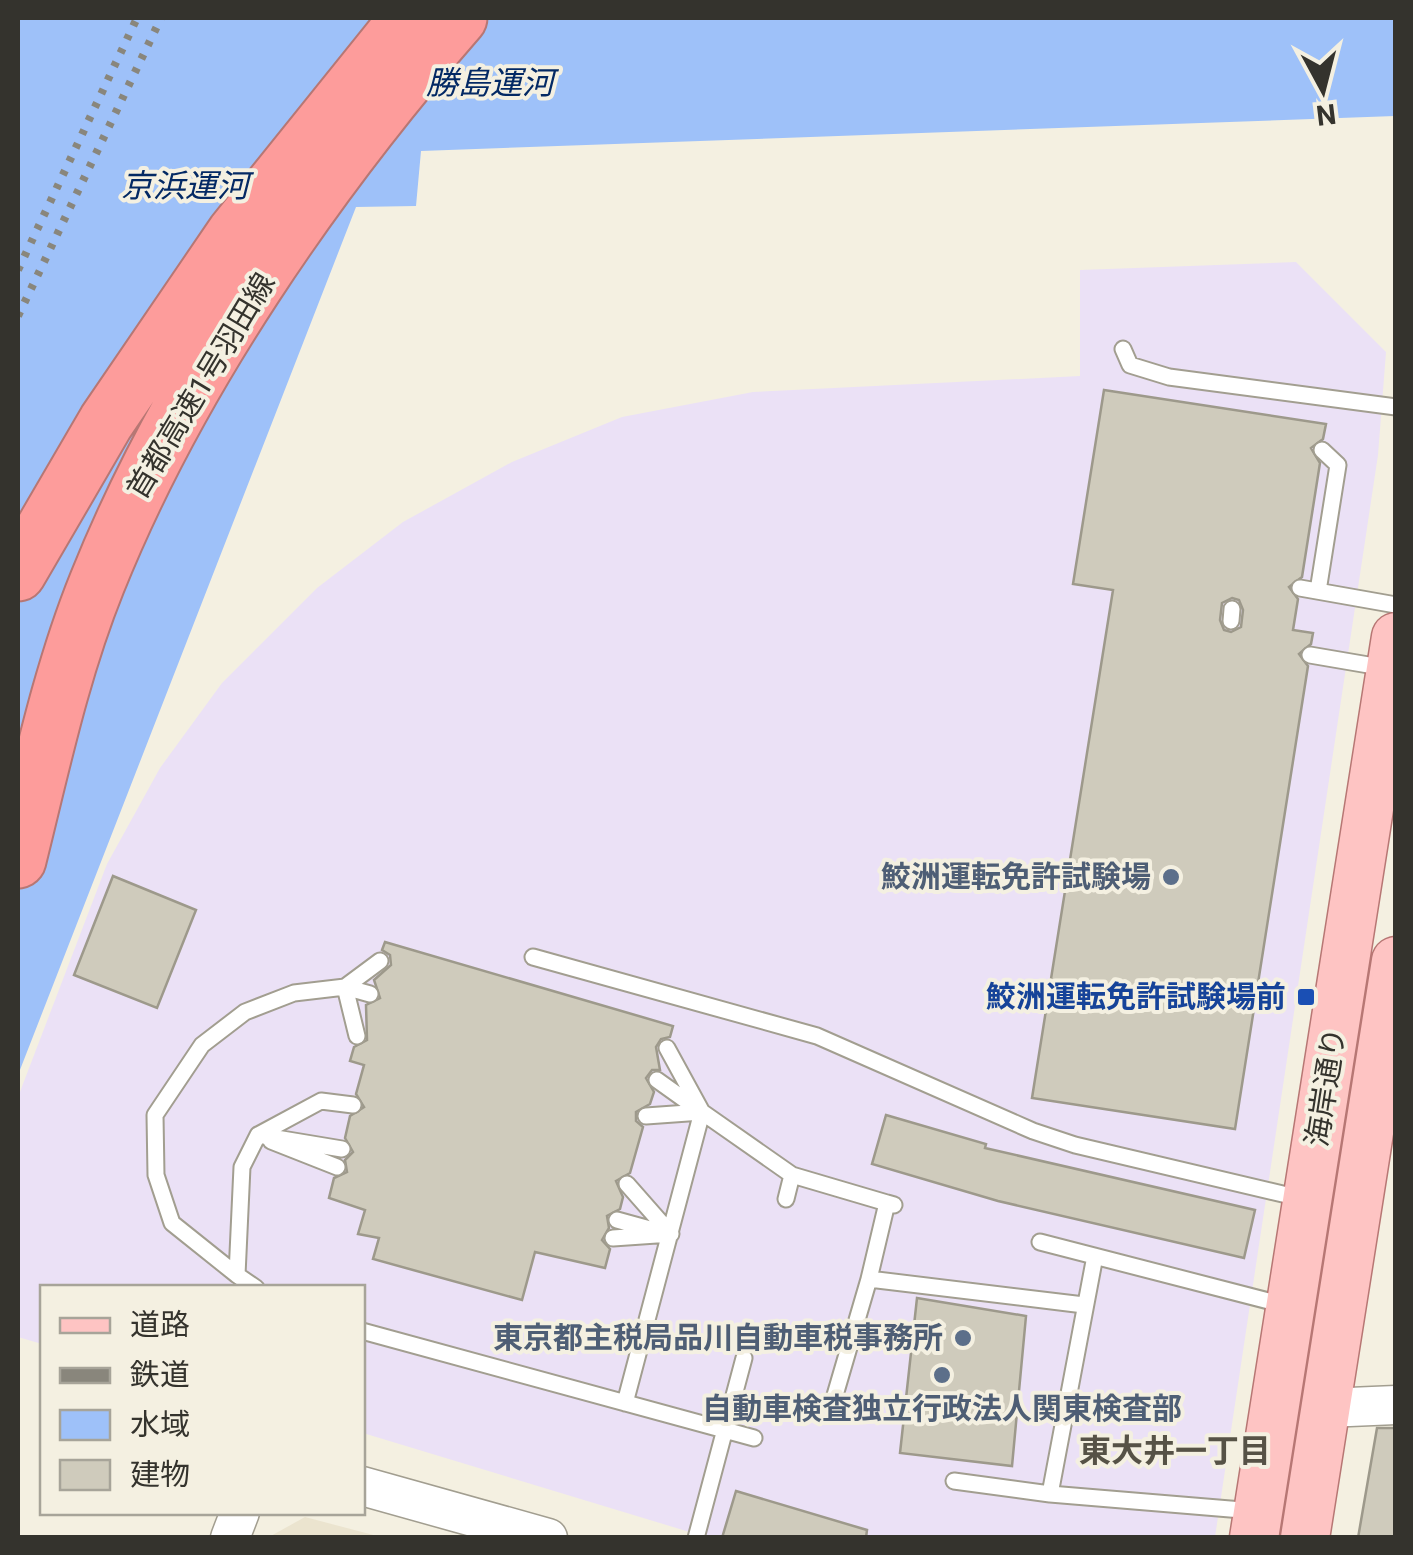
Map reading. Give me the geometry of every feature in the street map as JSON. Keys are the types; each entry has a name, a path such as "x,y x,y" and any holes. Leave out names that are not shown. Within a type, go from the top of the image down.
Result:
{"highway":[{"name":"首都高速1号羽田線","path":"18,573 106,422 235,233 408,18"},
{"name":"首都高速1号羽田線","path":"18,860 58,700 95,588 168,430 294,234 408,76 458,18"}],"main road":[{"name":"海岸通り","path":"1256,1524 1393,652"},
{"name":"海岸通り","path":"1305,1538 1396,961"}],"street":[{"path":"1326,1408 1396,1405"},
{"path":"365,1487 548,1538"}],"lane":[{"path":"1123,349 1130,365 1169,376 1396,408"},
{"path":"1318,591 1338,465 1322,450"},
{"path":"1300,588 1396,605"},
{"path":"1310,655 1393,652"},
{"path":"533,956 817,1036 1033,1131 1076,1145 1308,1200"},
{"path":"346,987 380,960"},
{"path":"346,987 357,1036"},
{"path":"252,1285 172,1223 156,1174 155,1115 202,1045 245,1012 294,993 346,987 370,994"},
{"path":"625,1403 702,1112 667,1048"},
{"path":"657,1080 792,1175 892,1204 834,1402"},
{"path":"238,1275 242,1166 258,1136 320,1101 354,1105"},
{"path":"646,1116 702,1112"},
{"path":"258,1136 342,1149"},
{"path":"258,1136 337,1167"},
{"path":"786,1199 792,1175"},
{"path":"627,1184 670,1234"},
{"path":"617,1220 670,1234"},
{"path":"612,1238 670,1234"},
{"path":"1040,1242 1292,1306"},
{"path":"1050,1494 1095,1256"},
{"path":"869,1279 1084,1305"},
{"path":"365,1332 754,1438"},
{"path":"696,1538 744,1358"},
{"path":"954,1481 1256,1524"}],"shaded area":[{"path":"1296,262 1386,352 1378,455 1215,1537 706,1537 365,1434 365,1285 40,1285 40,1343 18,1337 18,1097 107,864 160,768 222,683 317,588 403,522 512,462 622,417 753,392 1080,376 1080,270"},
{"path":"305,1517 381,1537 269,1537"}],"water":[{"name":"京浜運河","path":"18,18 1395,18 1395,116 421,151 416,206 356,207 18,1075"}],"building":[{"name":"鮫洲運転免許試験場","path":"1104,390 1326,424 1323,439 1311,448 1320,463 1302,577 1289,587 1298,599 1293,630 1313,633 1311,644 1299,654 1308,666 1235,1129 1032,1098 1113,590 1073,584","holes":["1232,598 1239,600 1243,610 1241,627 1231,632 1224,630 1220,620 1222,603"]},
{"path":"113,876 196,910 157,1008 74,975"},
{"path":"385,942 673,1026 670,1037 661,1039 656,1047 660,1070 652,1070 646,1078 654,1092 650,1104 636,1112 636,1121 643,1127 630,1173 616,1181 623,1197 620,1209 607,1216 609,1228 602,1240 610,1249 605,1268 535,1252 522,1300 373,1259 379,1238 358,1234 365,1210 329,1198 334,1178 347,1172 345,1160 353,1152 345,1138 350,1116 364,1107 356,1094 364,1065 350,1061 354,1047 367,1040 366,1005 380,998 374,980 391,965 390,955 382,950"},
{"path":"886,1115 986,1144 985,1148 1255,1210 1244,1258 998,1201 872,1164"},
{"path":"917,1298 1026,1316 1012,1466 900,1453"},
{"path":"1377,1428 1396,1428 1396,1538 1358,1538"},
{"path":"736,1491 867,1530 866,1538 722,1538"}],"railway":[{"path":"18,270 137,18"},
{"path":"18,316 161,18"}],"place":[{"name":"鮫洲運転免許試験場","path":"1171,877"},
{"name":"鮫洲運転免許試験場前","path":"1306,997"},
{"name":"東京都主税局品川自動車税事務所","path":"963,1338"},
{"name":"自動車検査独立行政法人関東検査部","path":"942,1375"}],"district":[{"name":"東大井一丁目","path":"1175,1451"}],"water label":[{"name":"勝島運河","path":"490,83"}]}
